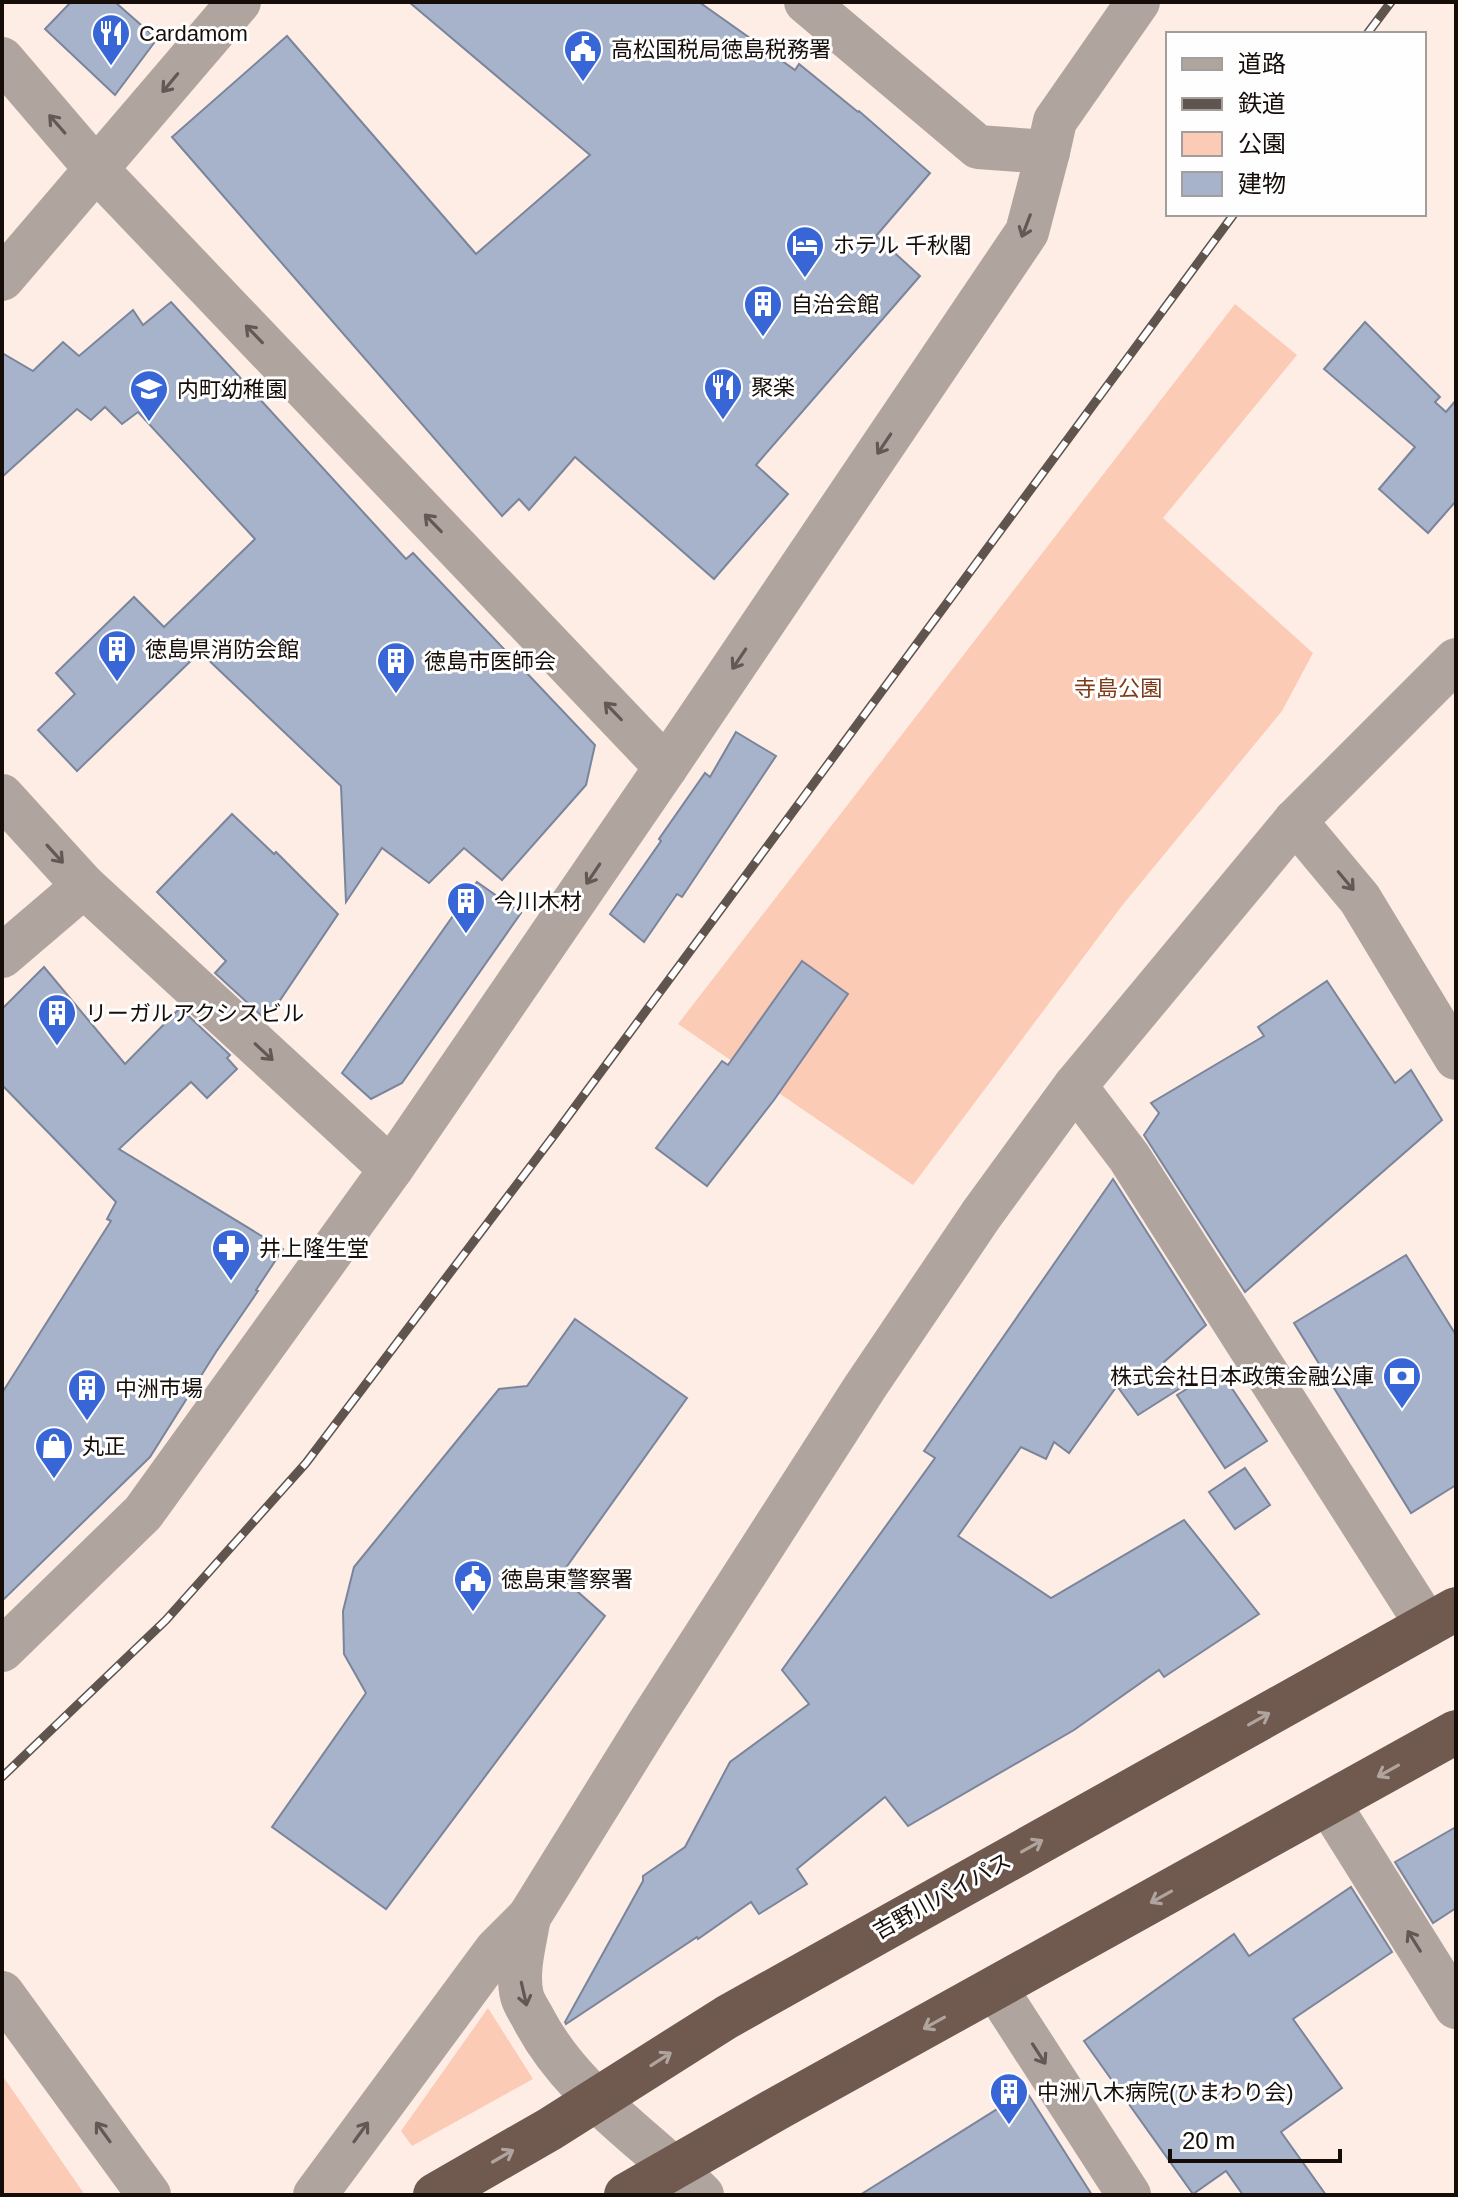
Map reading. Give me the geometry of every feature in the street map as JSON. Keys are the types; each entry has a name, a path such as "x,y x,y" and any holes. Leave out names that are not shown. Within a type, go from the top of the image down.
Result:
{"highway":[{"name":"吉野川バイパス","path":"435,2195 550,2129 727,2017 1442,1617"},
{"path":"626,2195 688,2181 780,2107 1456,1732"}],"street":[{"path":"2,279 239,2"},
{"path":"806,2 978,147 1048,152"},
{"path":"2,1650 143,1513 391,1169 1027,232 1055,121 1138,2"},
{"path":"2,59 97,170 666,767"},
{"path":"315,2195 496,1950 529,1917 865,1387 981,1215 1075,1086 1295,821 1456,660"},
{"path":"2,796 84,886 391,1169"},
{"path":"1295,821 1360,899 1456,1058"},
{"path":"2,956 84,886"},
{"path":"1075,1086 1129,1157 1442,1617"},
{"path":"1329,1804 1456,2007"},
{"path":"529,1917 521,1971 522,1997 543,2039 595,2101 688,2181"},
{"path":"996,1989 1129,2195"},
{"path":"2,1993 149,2195"}],"green space":[{"name":"寺島公園","path":"1235,304 1297,355 1163,518 1313,653 1282,711 1121,907 913,1185 678,1024"},
{"path":"488,2008 533,2079 412,2146 401,2131"},
{"path":"2,2075 85,2195 2,2195"}],"building":[{"name":"Cardamom","path":"71,2 115,2 157,39 115,95 45,29"},
{"path":"409,2 699,2 795,70 799,64 930,173 876,236 920,276 756,465 788,494 714,579 575,457 529,510 519,499 502,516 172,137 287,36 476,254 590,155"},
{"path":"171,302 406,559 413,553 595,745 586,785 502,880 464,848 429,883 382,848 346,902 341,786 200,652 77,771 38,730 75,694 56,673 134,597 164,627 255,539 138,412 122,424 105,407 91,420 77,409 2,477 2,353 33,371 63,342 79,356 133,310 143,325"},
{"path":"1365,322 1440,397 1435,402 1446,412 1456,400 1456,501 1428,533 1379,489 1415,447 1324,369"},
{"path":"736,732 776,756 682,897 677,894 644,942 610,914 705,773 710,777"},
{"path":"232,814 274,854 276,852 338,914 265,1019 215,973 226,961 157,892"},
{"path":"477,882 521,913 402,1083 371,1099 342,1073"},
{"path":"802,961 848,994 774,1100 707,1186 656,1148 722,1061 728,1065"},
{"path":"44,967 125,1064 180,1008 230,1055 227,1058 237,1069 207,1098 191,1082 119,1149 283,1249 150,1457 2,1601 2,1393 111,1221 107,1219 116,1202 2,1085 2,1009"},
{"path":"1327,981 1395,1083 1411,1070 1442,1120 1245,1292 1144,1135 1159,1113 1151,1103 1264,1036 1258,1027"},
{"path":"1113,1179 1206,1325 1164,1362 1182,1387 1138,1415 1117,1386 1069,1453 1054,1442 1046,1459 1021,1447 958,1536 1051,1598 1184,1520 1259,1614 1164,1677 1159,1670 1074,1730 908,1826 885,1797 797,1869 807,1884 759,1914 751,1902 566,2024 643,1876 685,1847 730,1762 809,1704 782,1670 935,1458 924,1451"},
{"name":"株式会社日本政策金融公庫","path":"1406,1255 1456,1335 1456,1485 1411,1513 1294,1323"},
{"name":"徳島東警察署","path":"575,1319 687,1398 560,1576 605,1616 386,1909 272,1827 366,1693 344,1654 343,1611 354,1567 499,1389 527,1386"},
{"path":"1219,1369 1267,1441 1225,1468 1177,1395"},
{"path":"1245,1468 1270,1505 1235,1529 1209,1492"},
{"path":"1456,1827 1456,1908 1433,1923 1395,1862"},
{"path":"1351,1887 1392,1952 1293,2019 1342,2088 1281,2132 1326,2195 1243,2195 1226,2171 1193,2194 1084,2041 1234,1934 1249,1956"},
{"name":"中洲八木病院(ひまわり会)","path":"1026,2091 1092,2195 860,2195"}],"railway":[{"path":"1368,32 1391,2"},
{"path":"2,1777 166,1620 306,1463 555,1134 1233,216"}],"place":[{"name":"Cardamom","path":"111,67"},
{"name":"高松国税局徳島税務署","path":"583,83"},
{"name":"ホテル 千秋閣","path":"805,279"},
{"name":"自治会館","path":"763,338"},
{"name":"聚楽","path":"723,421"},
{"name":"内町幼稚園","path":"149,423"},
{"name":"徳島県消防会館","path":"117,683"},
{"name":"徳島市医師会","path":"396,695"},
{"name":"今川木材","path":"466,935"},
{"name":"リーガルアクシスビル","path":"57,1047"},
{"name":"井上隆生堂","path":"231,1282"},
{"name":"株式会社日本政策金融公庫","path":"1402,1410"},
{"name":"中洲市場","path":"87,1422"},
{"name":"丸正","path":"54,1480"},
{"name":"徳島東警察署","path":"473,1613"},
{"name":"中洲八木病院(ひまわり会)","path":"1009,2126"}]}
